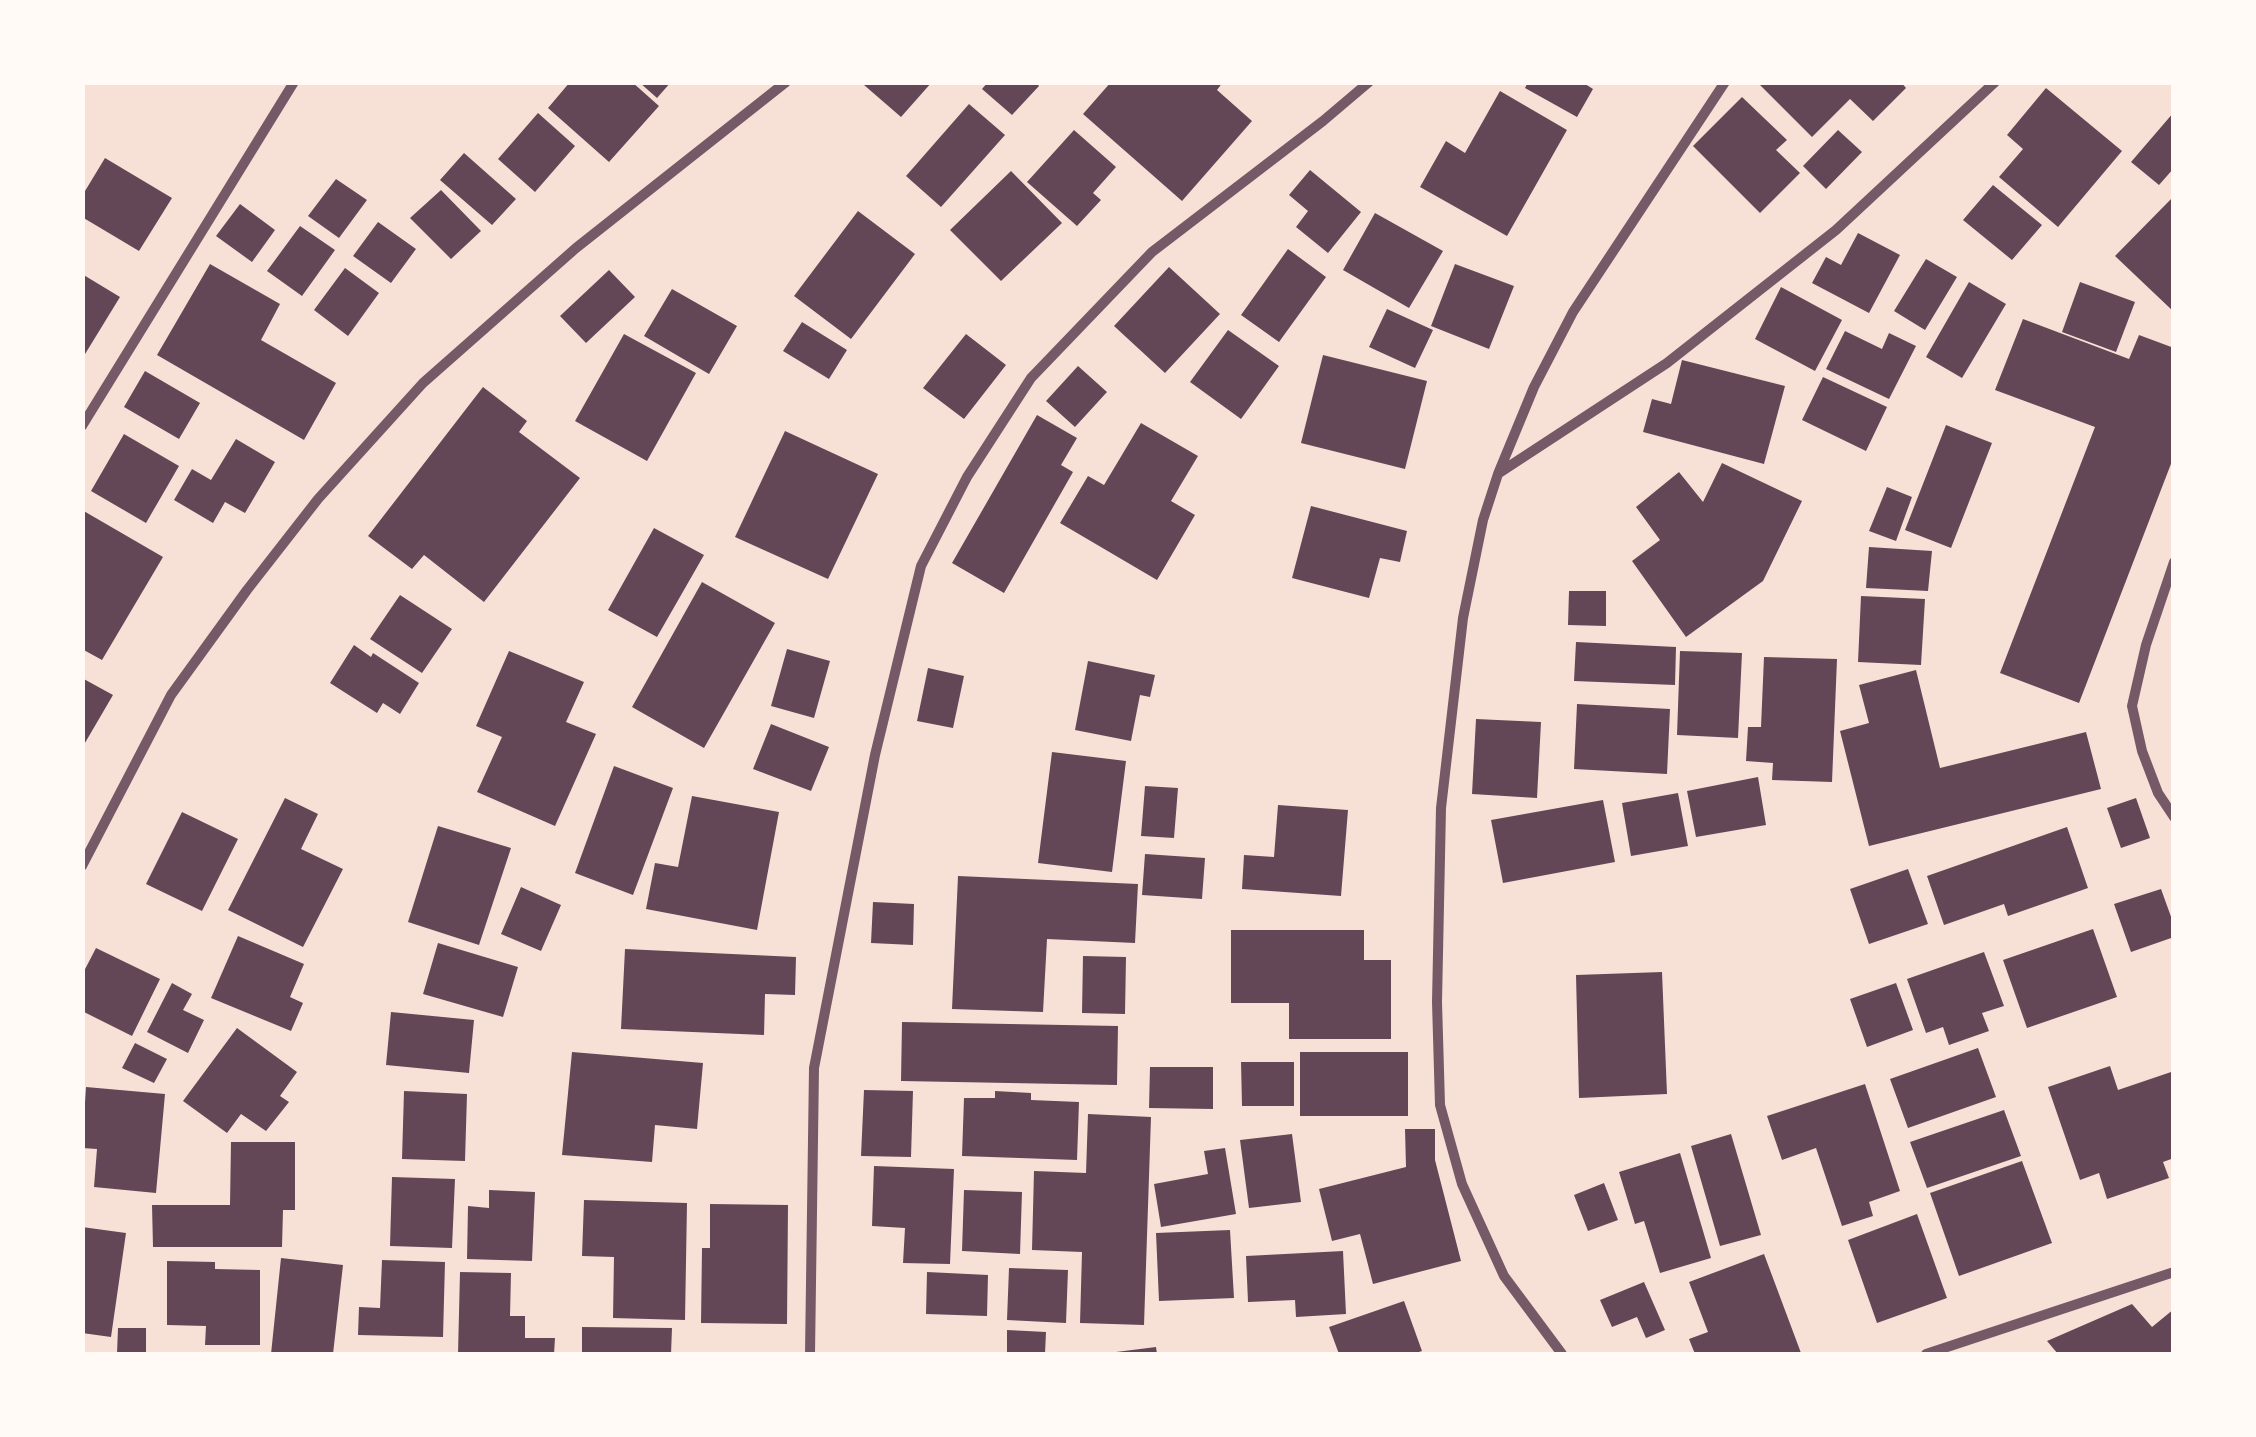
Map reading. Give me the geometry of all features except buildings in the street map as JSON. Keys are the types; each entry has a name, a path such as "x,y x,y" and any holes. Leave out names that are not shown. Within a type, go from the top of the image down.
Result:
{"street":[{"path":"82,426 294,82"},
{"path":"82,866 171,696 247,590 331,484 437,370 576,248 786,82"},
{"path":"810,1354 814,1068 876,755 921,566 967,478 1031,378 1152,252 1369,82"},
{"path":"1562,1354 1504,1276 1462,1184 1440,1105 1437,1002 1441,808 1463,618 1483,520 1534,386 1574,312 1725,82"},
{"path":"1498,474 1666,363 1836,230 1995,82"},
{"path":"2174,562 2146,645 2132,706 2142,751 2158,793 2174,817"},
{"path":"1926,1354 2174,1272"}]}
